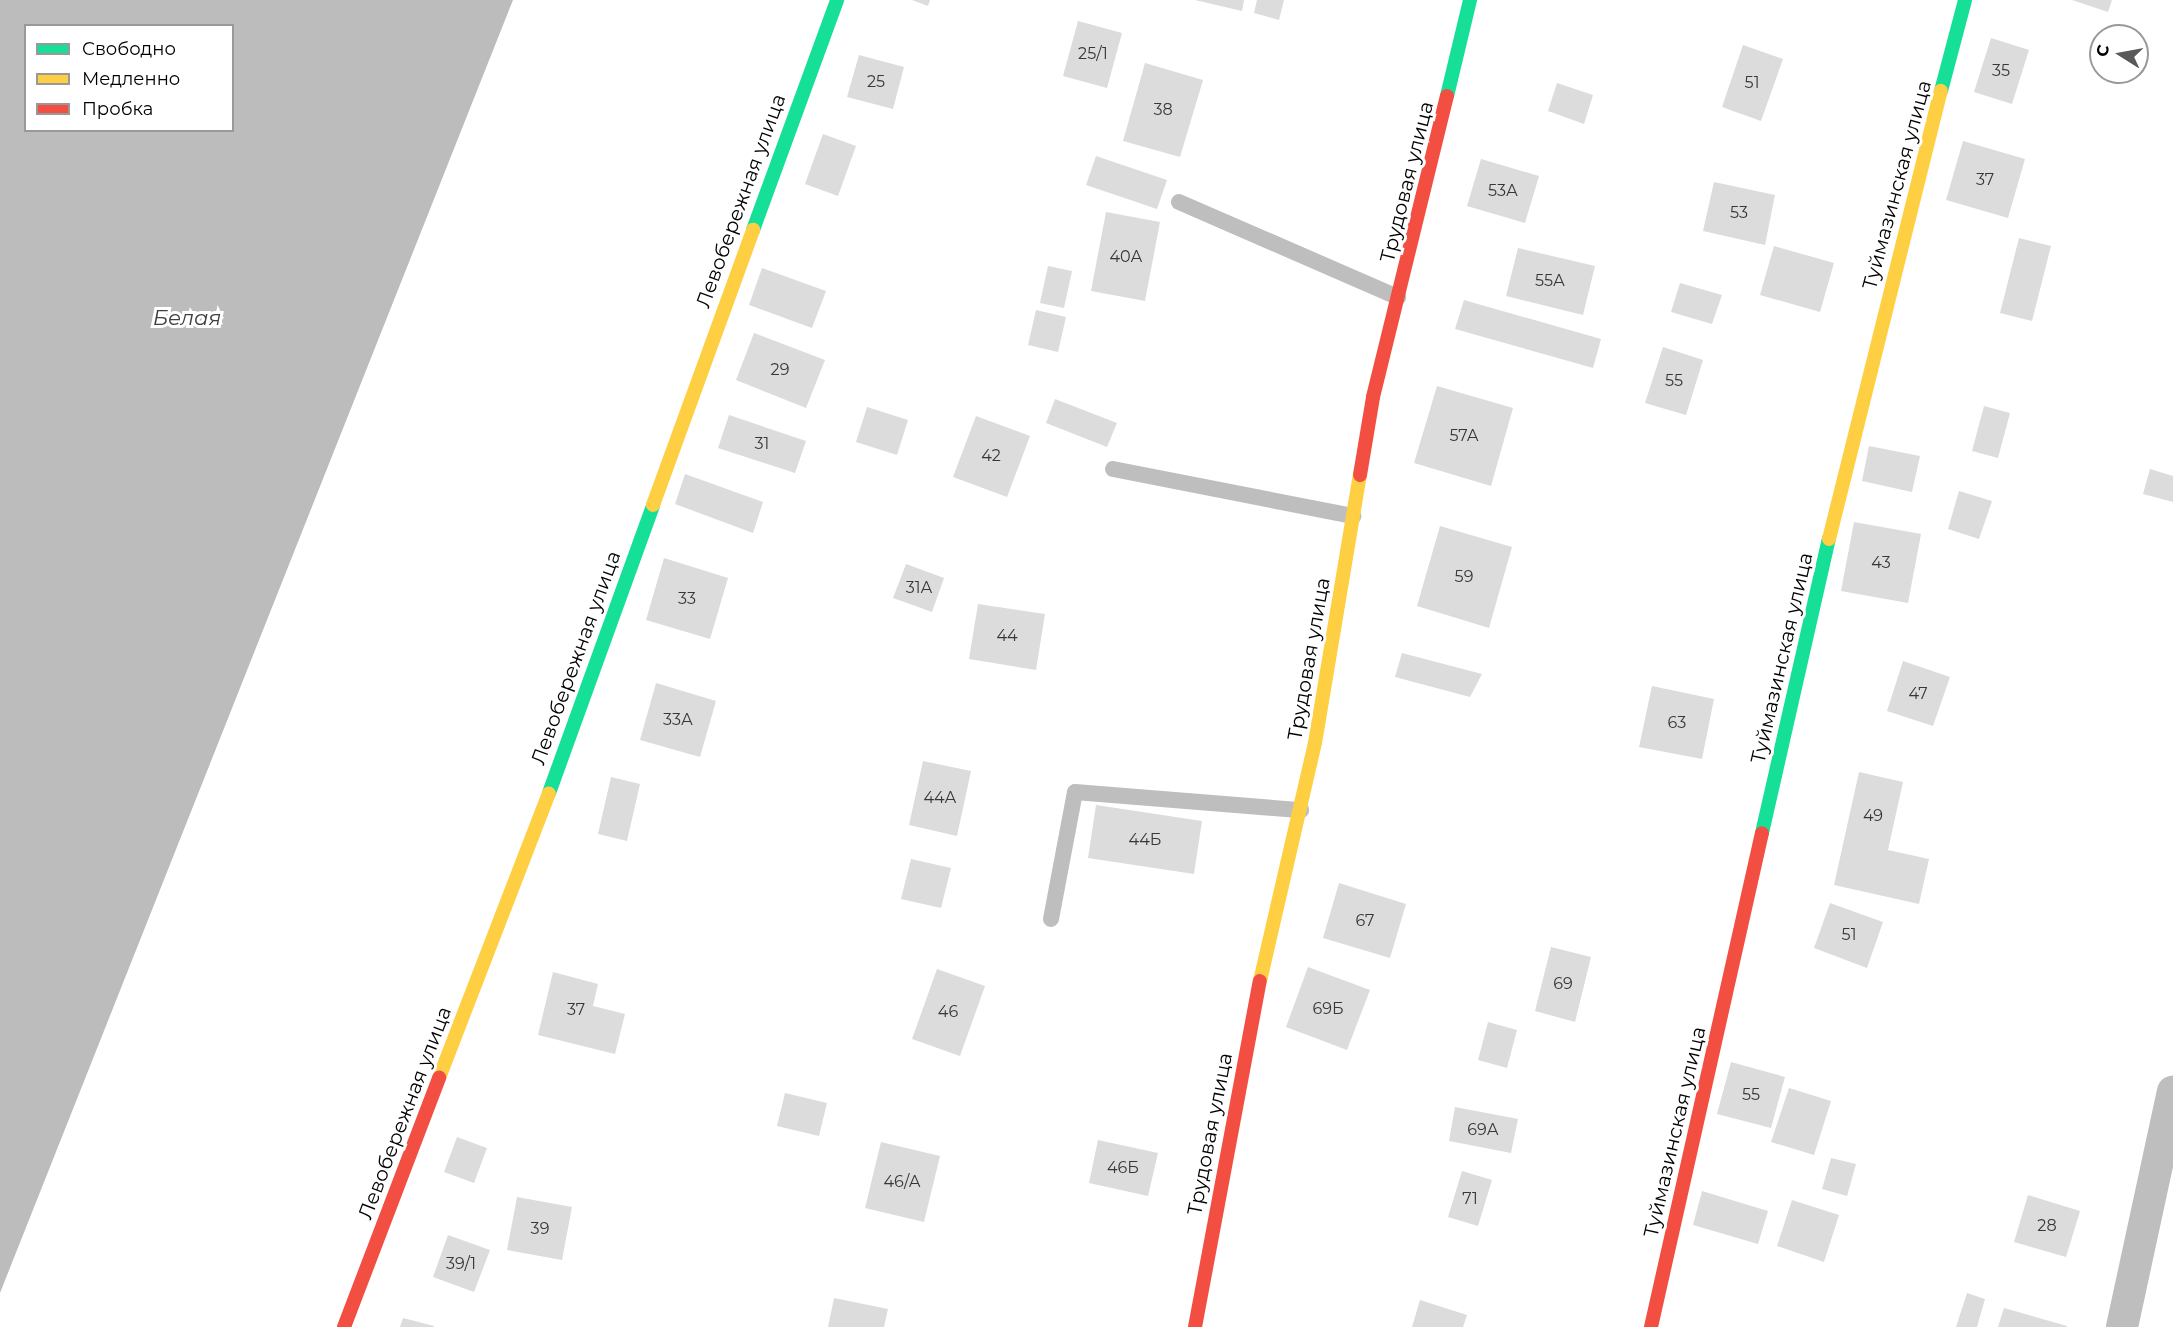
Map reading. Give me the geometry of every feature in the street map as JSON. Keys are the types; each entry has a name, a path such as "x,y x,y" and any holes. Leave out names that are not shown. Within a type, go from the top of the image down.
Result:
{"street":[{"name":"Левобережная улица","path":"344,1327 546,800 837,0"},
{"name":"Трудовая улица","path":"1195,1327 1240,1070 1301,810 1373,397 1470,0"},
{"name":"Туймазинская улица","path":"1651,1327 1855,422 1965,0"},
{"path":"2122,1327 2173,1091"}],"lane":[{"path":"1179,202 1398,297"},
{"path":"1113,469 1353,516"},
{"path":"1051,920 1075,792 1301,810"}],"water":[{"name":"Белая","path":"0,0 513,0 0,1293"}],"building":[{"path":"912,0 930,0 928,6"},
{"path":"1195,0 1244,0 1242,11"},
{"path":"1257,0 1284,0 1279,20 1254,13"},
{"path":"2072,0 2112,0 2108,12"},
{"path":"1078,21 1122,33 1107,88 1063,76"},
{"path":"1991,38 2029,50 2012,104 1974,92"},
{"path":"1743,45 1783,59 1761,121 1722,107"},
{"path":"859,55 904,67 893,109 847,97"},
{"path":"1145,63 1203,80 1180,157 1123,141"},
{"path":"1557,83 1593,95 1584,124 1548,111"},
{"path":"823,134 856,146 838,196 805,184"},
{"path":"1963,141 2025,159 2008,218 1946,200"},
{"path":"1096,156 1167,180 1157,209 1086,185"},
{"path":"1481,159 1539,176 1525,223 1467,206"},
{"path":"1714,182 1775,195 1765,245 1703,231"},
{"path":"1106,212 1160,222 1145,301 1091,291"},
{"path":"2019,238 2051,246 2032,321 2000,313"},
{"path":"1774,246 1834,263 1820,312 1760,295"},
{"path":"1518,248 1595,266 1583,315 1506,296"},
{"path":"1048,266 1072,271 1064,308 1040,303"},
{"path":"762,268 826,291 812,328 749,305"},
{"path":"1680,283 1722,295 1712,324 1671,312"},
{"path":"1464,300 1601,339 1593,368 1455,329"},
{"path":"1036,310 1066,317 1058,352 1028,345"},
{"path":"754,333 825,360 806,408 736,380"},
{"path":"1663,347 1703,360 1686,415 1645,403"},
{"path":"1437,386 1513,408 1491,486 1414,463"},
{"path":"1055,399 1117,423 1107,447 1046,423"},
{"path":"1984,406 2010,413 1998,458 1972,451"},
{"path":"867,407 908,420 897,455 856,442"},
{"path":"729,415 806,441 795,473 718,448"},
{"path":"976,416 1030,436 1007,497 953,477"},
{"path":"1869,446 1920,456 1912,492 1862,481"},
{"path":"2150,469 2173,476 2173,502 2143,494"},
{"path":"685,474 763,502 753,533 675,504"},
{"path":"1959,491 1992,501 1979,539 1948,529"},
{"path":"1854,522 1921,534 1908,603 1841,591"},
{"path":"1440,526 1512,547 1489,628 1417,606"},
{"path":"664,558 728,578 710,639 646,620"},
{"path":"906,564 944,578 932,612 893,598"},
{"path":"978,604 1045,614 1036,670 969,659"},
{"path":"1402,653 1482,674 1470,697 1395,677"},
{"path":"1903,661 1950,677 1933,726 1887,711"},
{"path":"656,683 716,701 700,757 640,740"},
{"path":"1652,686 1714,699 1702,759 1639,747"},
{"path":"923,761 971,771 957,836 909,825"},
{"path":"1859,772 1903,782 1888,850 1929,859 1919,904 1834,885"},
{"path":"611,777 640,784 627,841 598,834"},
{"path":"1096,805 1202,821 1194,874 1088,858"},
{"path":"911,859 951,868 941,908 901,899"},
{"path":"1339,883 1406,904 1390,958 1323,938"},
{"path":"1830,903 1883,922 1867,968 1814,948"},
{"path":"1551,947 1591,957 1575,1022 1535,1011"},
{"path":"1308,967 1370,990 1347,1050 1286,1027"},
{"path":"937,969 985,986 960,1056 912,1039"},
{"path":"553,972 598,984 593,1006 625,1014 615,1054 538,1035"},
{"path":"1488,1022 1517,1030 1507,1068 1478,1060"},
{"path":"1731,1062 1785,1077 1771,1128 1717,1114"},
{"path":"1789,1088 1831,1101 1814,1155 1771,1142"},
{"path":"785,1093 827,1103 819,1136 777,1126"},
{"path":"1455,1107 1518,1119 1511,1153 1449,1141"},
{"path":"457,1137 487,1148 474,1183 444,1172"},
{"path":"1098,1140 1158,1153 1148,1196 1089,1183"},
{"path":"881,1142 940,1156 924,1222 865,1208"},
{"path":"1831,1158 1856,1164 1847,1196 1822,1189"},
{"path":"1462,1171 1492,1180 1478,1226 1448,1217"},
{"path":"1702,1191 1768,1211 1758,1244 1693,1225"},
{"path":"2028,1195 2080,1211 2066,1257 2014,1242"},
{"path":"517,1197 572,1207 562,1260 507,1250"},
{"path":"1792,1200 1839,1215 1824,1262 1777,1246"},
{"path":"448,1235 490,1250 474,1292 433,1277"},
{"path":"1967,1293 1985,1299 1977,1327 1956,1327"},
{"path":"834,1298 888,1309 884,1327 828,1327"},
{"path":"1420,1300 1467,1315 1463,1327 1412,1327"},
{"path":"2004,1308 2067,1326 2067,1327 1998,1327"},
{"path":"403,1318 434,1326 434,1327 400,1327"}],"traffic: fast":[{"path":"753,230 837,0"},
{"path":"1447,96 1470,0"},
{"path":"1941,91 1965,0"},
{"path":"549,793 653,505"},
{"path":"1762,833 1829,539"}],"traffic: slow":[{"path":"1829,539 1941,91"},
{"path":"653,505 753,230"},
{"path":"1260,981 1315,743 1360,475"},
{"path":"439,1078 549,793"}],"traffic: jam":[{"path":"1360,475 1373,397 1447,96"},
{"path":"1651,1327 1762,833"},
{"path":"1195,1327 1260,981"},
{"path":"344,1327 439,1078"}]}
